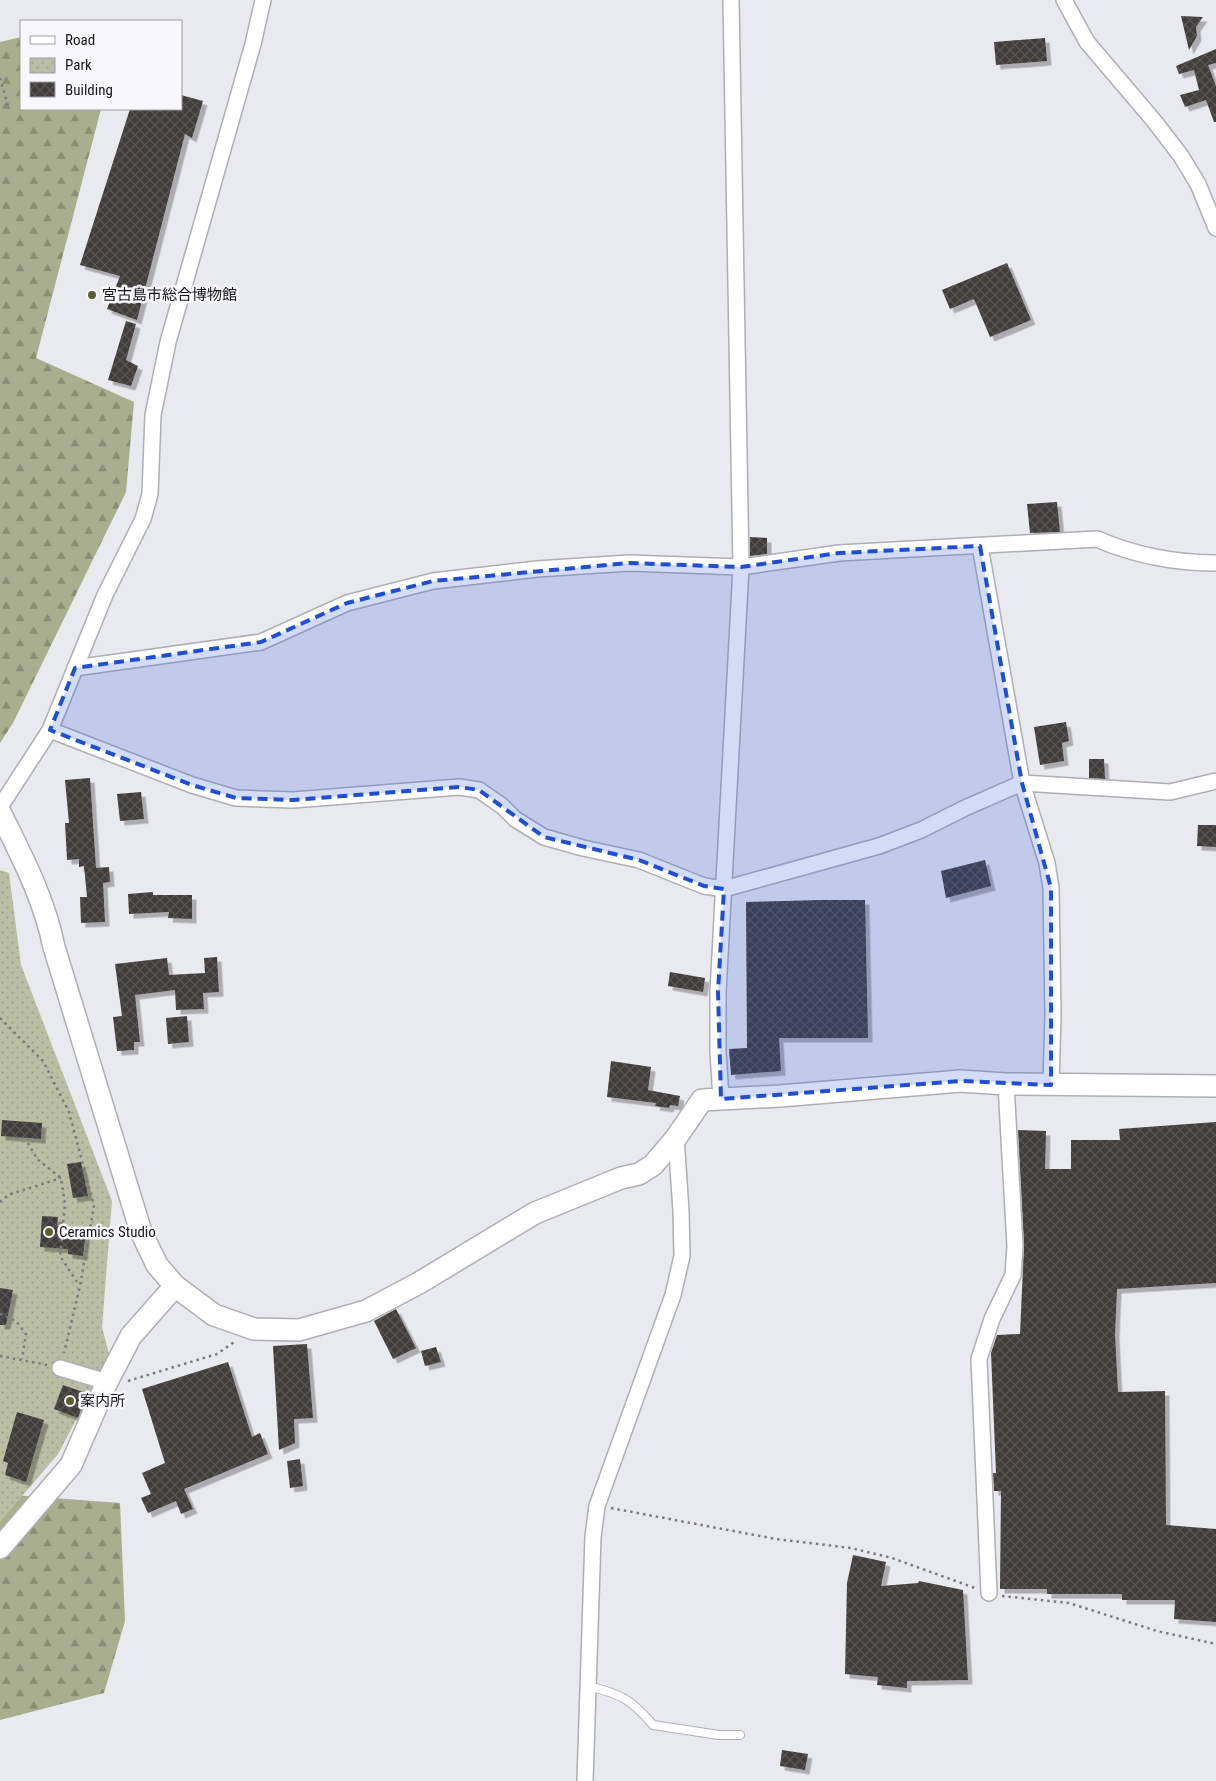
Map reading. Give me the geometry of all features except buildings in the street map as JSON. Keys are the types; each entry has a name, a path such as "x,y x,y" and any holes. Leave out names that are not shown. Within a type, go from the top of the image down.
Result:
{"street":[{"path":"0,807 50,730 105,595 143,519 150,494 153,415 168,342 253,44 263,0"},
{"path":"721,1099 718,1052 718,992 741,567 731,0"},
{"path":"1064,0 1087,42 1155,122 1181,156 1198,184 1216,228"},
{"path":"75,668 261,642 347,603 433,581 536,569 629,563 741,567 839,553 1097,540 1122,550 1216,564"},
{"path":"980,546 1022,783 1047,863 1051,888 1053,1014 1051,1085"},
{"path":"50,730 192,785 236,798 293,800 459,787 479,790 502,806 514,819 544,837 583,848 639,860 704,886 724,889 879,846 921,830 1022,783 1170,792 1216,781"},
{"path":"0,812 38,888 48,917 54,947 141,1232 158,1265 175,1286 214,1315 254,1328 299,1330 366,1311 419,1283 535,1213 621,1178 638,1174 652,1165 676,1138 702,1100 961,1081 1051,1085 1216,1086"},
{"path":"990,1593 979,1359 992,1319 1013,1275 1014,1256 1006,1084"},
{"path":"585,1781 593,1537 597,1506 673,1294 682,1256 682,1211 676,1138"},
{"path":"0,1548 71,1465 107,1382 131,1336 175,1286"},
{"path":"60,1368 107,1382"}],"lane":[{"path":"588,1686 614,1692 635,1704 652,1725 719,1735 740,1735"}],"path":[{"path":"0,78 8,106"},
{"path":"0,1018 43,1061 68,1112 94,1206 80,1286 60,1368 0,1356"},
{"path":"28,1144 37,1159 61,1178 65,1204 60,1256 80,1286"},
{"path":"0,1202 8,1195 61,1178"},
{"path":"0,1314 16,1320 26,1334 22,1359"},
{"path":"107,1382 123,1383 217,1354 254,1328"},
{"path":"597,1506 776,1539 851,1548 892,1558 990,1593 1069,1603 1158,1631 1216,1644"}],"highlighted area":[{"path":"980,546 1022,783 1051,888 1051,1085 961,1081 721,1099 718,992 724,889 704,886 639,860 544,837 479,790 459,787 293,800 236,798 192,785 50,730 75,668 261,642 347,603 433,581 629,563 741,567 839,553"}],"green space":[{"path":"20,37 20,110 101,110 36,358 134,402 126,492 13,723 0,743 0,42"},
{"path":"0,870 9,873 21,965 112,1201 102,1327 109,1354 98,1379 58,1454 0,1522"},
{"path":"0,1494 120,1503 125,1621 104,1693 0,1720"}],"place":[{"name":"宮古島市総合博物館","path":"92,295"},
{"name":"Ceramics Studio","path":"49,1232"},
{"name":"案内所","path":"70,1401"}]}
